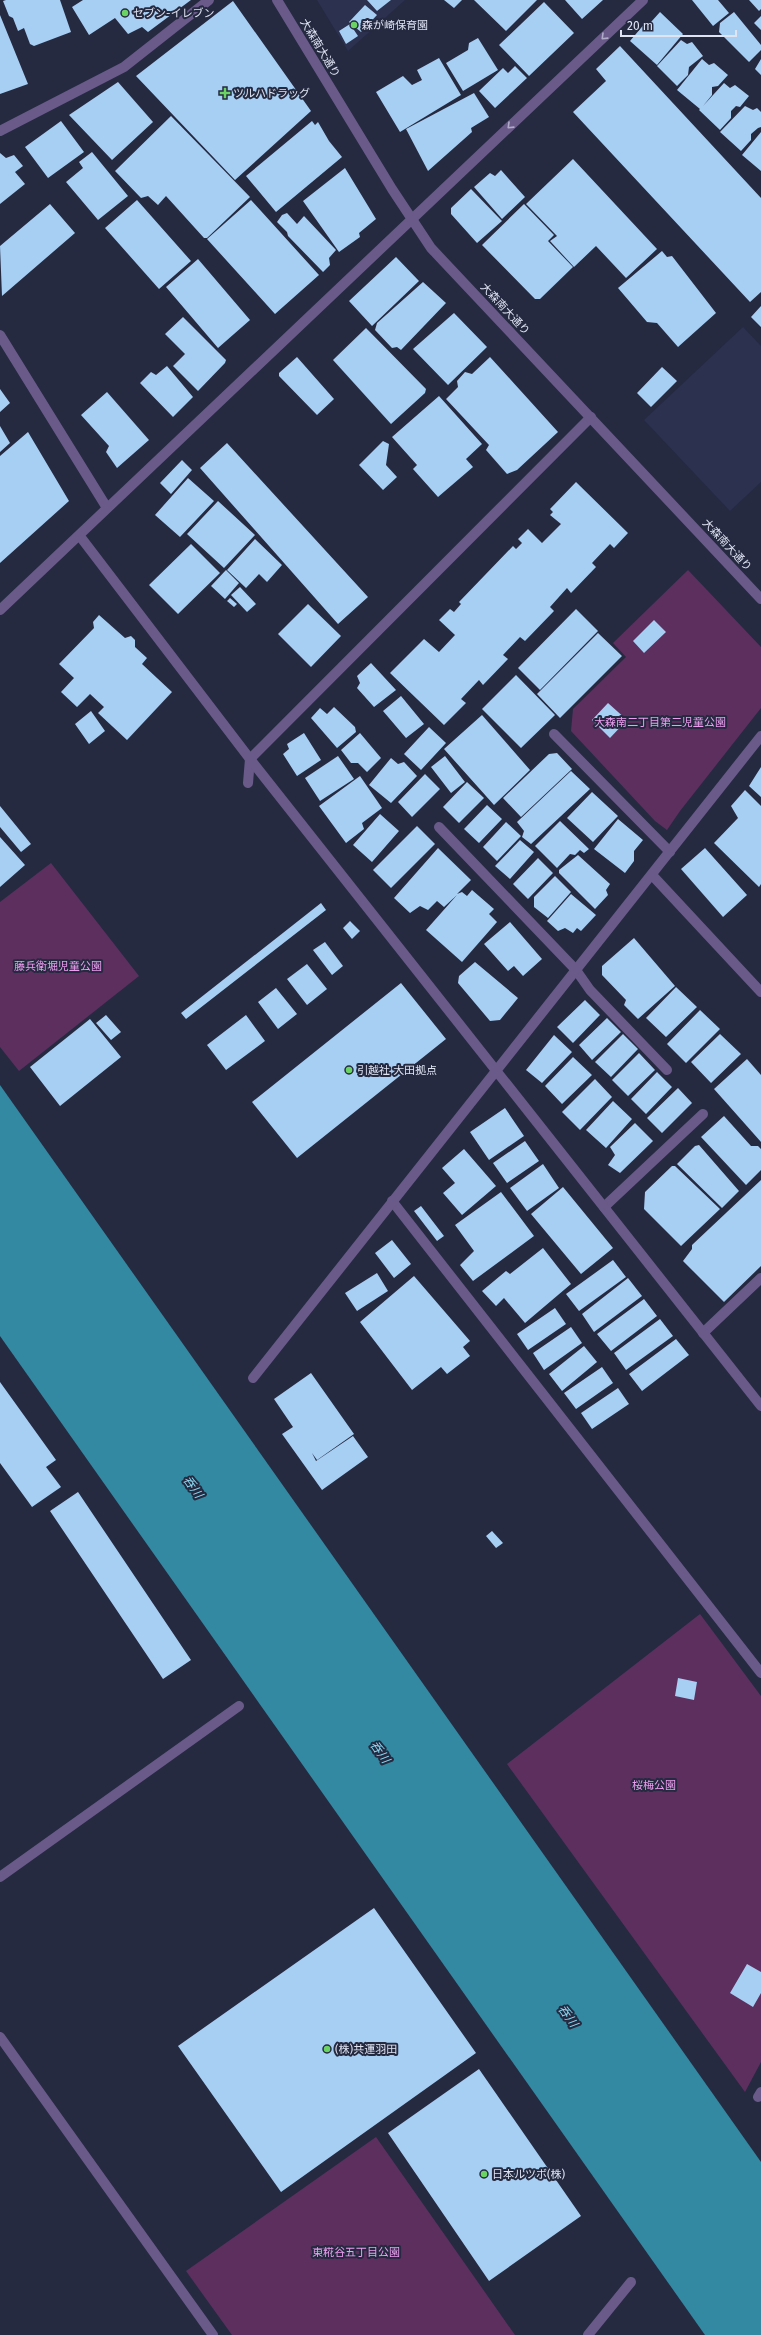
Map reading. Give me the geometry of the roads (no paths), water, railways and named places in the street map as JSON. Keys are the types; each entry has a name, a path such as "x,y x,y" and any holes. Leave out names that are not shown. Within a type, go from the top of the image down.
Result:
{"street":[{"path":"0,131 124,67 209,0"},
{"name":"大森南大通り","path":"277,0 411,220 432,248 761,599"},
{"path":"0,610 642,0"},
{"path":"0,335 107,508"},
{"path":"248,783 250,759 591,417"},
{"path":"80,535 250,759 761,1406"},
{"path":"554,734 670,852"},
{"path":"253,1378 761,736"},
{"path":"439,828 576,970 590,990 667,1070"},
{"path":"652,875 761,992"},
{"path":"604,1207 703,1114"},
{"path":"392,1201 761,1673"},
{"path":"703,1333 761,1278"},
{"path":"0,1877 239,1706"},
{"path":"0,2037 212,2335"},
{"path":"588,2335 631,2282"}],"water":[{"name":"呑川","path":"0,1085 761,2162 761,2335 705,2335 0,1336"}],"place":[{"name":"セブン-イレブン","path":"125,13"},
{"name":"森が崎保育園","path":"354,25"},
{"name":"ツルハドラッグ","path":"225,93"},
{"name":"引越社 大田拠点","path":"349,1070"},
{"name":"(株)共運羽田","path":"327,2049"},
{"name":"日本ルツボ(株)","path":"484,2174"}],"park label":[{"name":"大森南二丁目第二児童公園","path":"660,722"},
{"name":"藤兵衛堀児童公園","path":"58,966"},
{"name":"桜梅公園","path":"654,1785"},
{"name":"東糀谷五丁目公園","path":"356,2252"}]}
